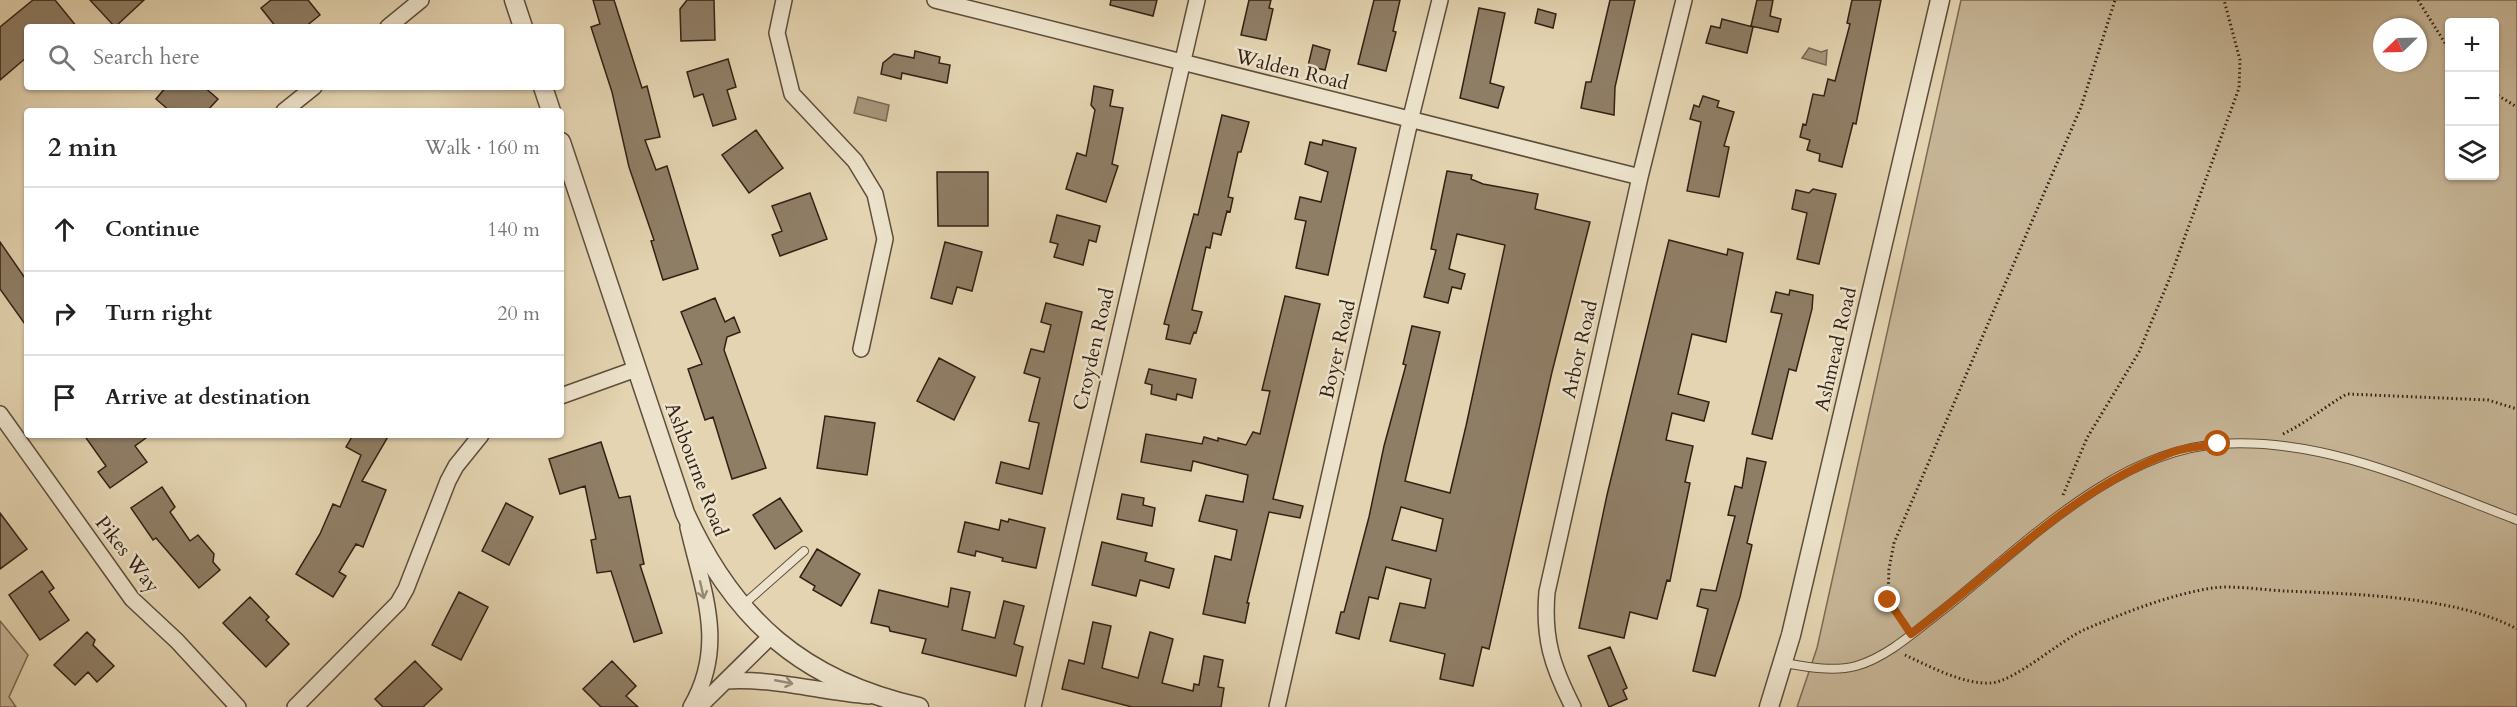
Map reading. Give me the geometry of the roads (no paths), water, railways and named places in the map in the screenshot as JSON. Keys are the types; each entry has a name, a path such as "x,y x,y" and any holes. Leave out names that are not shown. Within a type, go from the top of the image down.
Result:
{"street":[{"path":"392,24 421,0"},
{"path":"514,0 522,24"},
{"path":"784,0 777,33 792,94 855,161 874,194 885,239 861,349"},
{"name":"Walden Road","path":"935,0 1640,177"},
{"name":"Croyden Road","path":"1033,707 1197,0"},
{"name":"Boyer Road","path":"1277,707 1410,121 1440,0"},
{"name":"Arbor Road","path":"1573,707 1558,680 1549,651 1545,614 1547,592 1640,177 1684,0"},
{"name":"Ashmead Road","path":"1770,707 1783,663 1940,0"},
{"path":"288,108 310,90"},
{"path":"544,90 550,108"},
{"name":"Ashbourne Road","path":"564,151 685,513 713,569 770,637 826,676 881,697 919,707"},
{"path":"564,395 636,369"},
{"name":"Pikes Way","path":"0,414 132,599 177,641 238,707"},
{"path":"295,707 398,603 406,589 448,481 456,465 478,438"},
{"path":"685,513 711,635 710,658 702,689 691,707"},
{"path":"699,707 770,637"},
{"path":"726,681 776,681 837,693 881,697"}],"lane":[{"path":"1783,663 1819,669 1856,666 1891,648 2052,522 2106,483 2175,451 2218,444 2264,443 2330,453 2428,486 2517,520"},
{"path":"742,606 804,550"}]}
